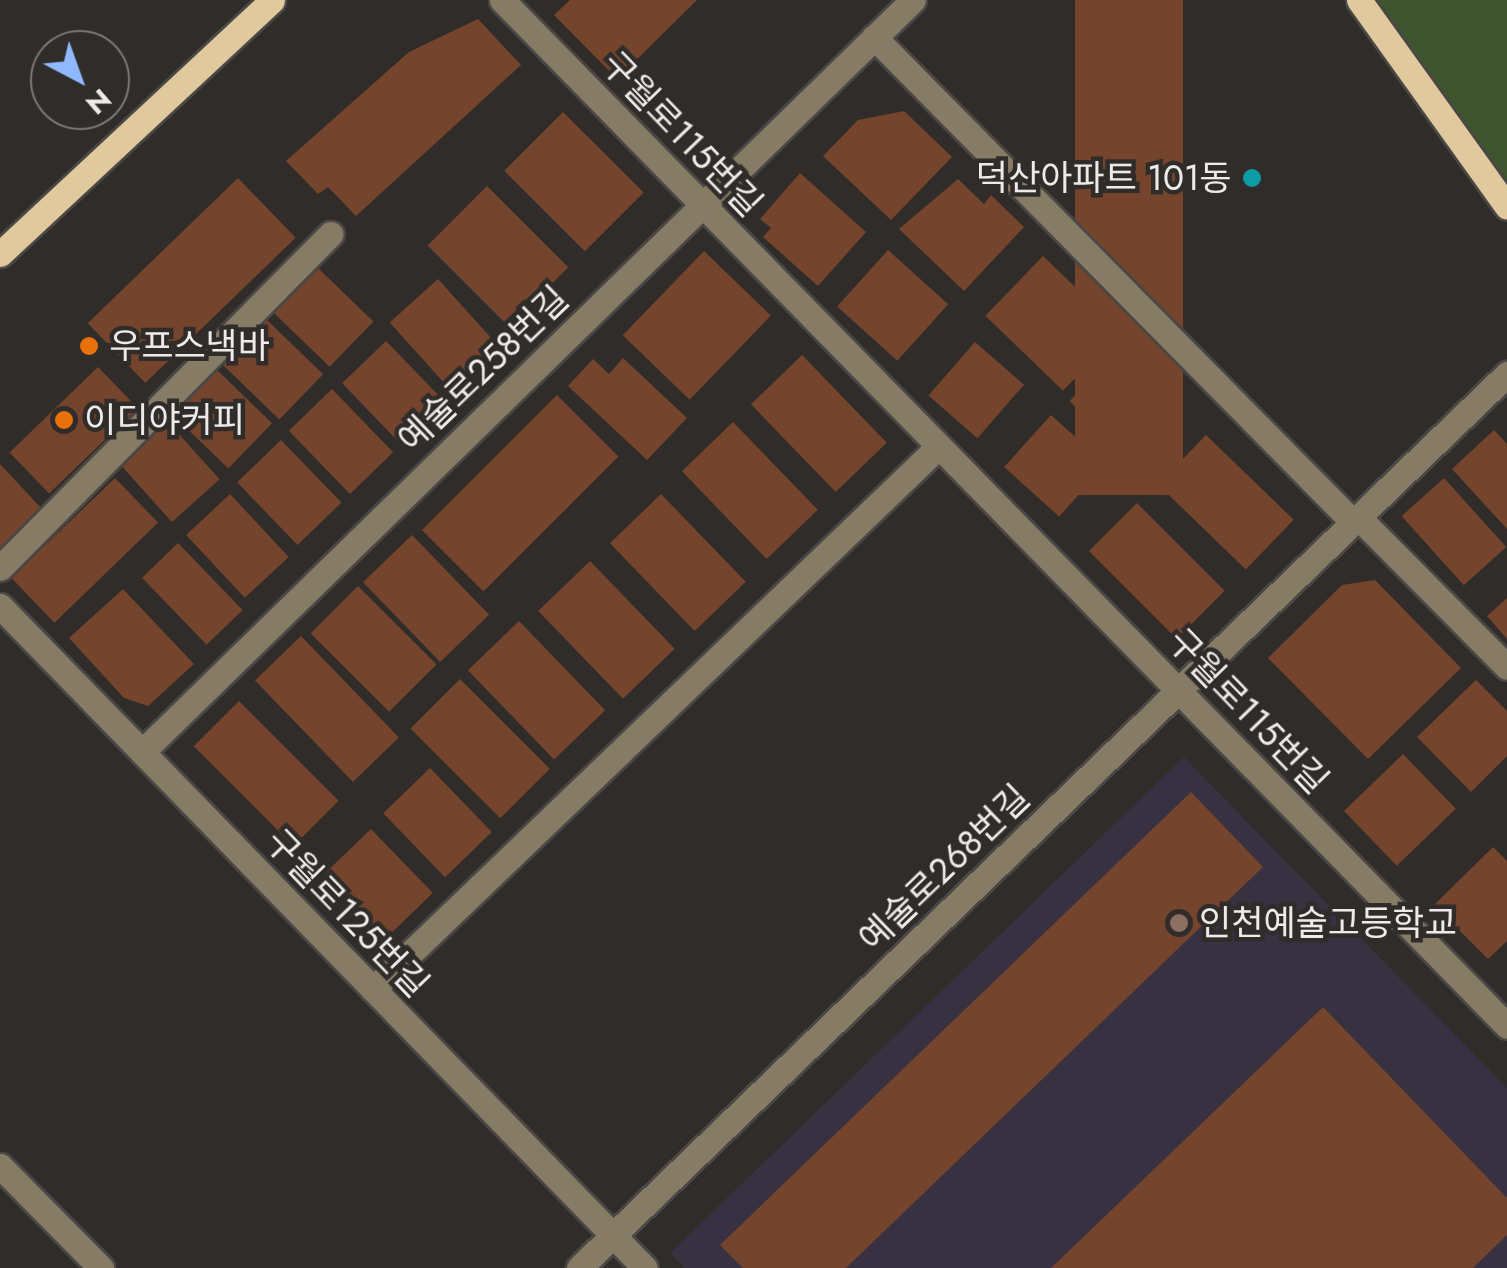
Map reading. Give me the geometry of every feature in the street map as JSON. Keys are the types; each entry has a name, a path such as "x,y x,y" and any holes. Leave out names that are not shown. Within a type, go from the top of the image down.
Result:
{"main road":[{"path":"0,254 272,0"},
{"path":"1359,0 1505,202"}],"lane":[{"name":"구월로115번길","path":"502,0 1507,1026"},
{"name":"예술로258번길","path":"142,752 913,0"},
{"path":"874,37 1507,666"},
{"path":"0,568 330,234"},
{"name":"예술로268번길","path":"579,1268 1507,374"},
{"path":"373,989 939,446"},
{"name":"구월로125번길","path":"0,606 644,1268"},
{"path":"0,1166 101,1268"}],"shaded area":[{"name":"인천예술고등학교","path":"1184,757 1507,1088 1507,1268 685,1268 670,1253"}],"green space":[{"path":"1363,0 1507,0 1507,201"}],"building":[{"path":"570,0 697,0 617,79 554,15"},
{"path":"1075,0 1183,0 1183,495 1075,495"},
{"path":"478,19 521,65 356,216 328,187 318,194 286,161 409,52"},
{"path":"904,111 952,157 891,220 823,156 858,120"},
{"path":"563,112 644,193 585,251 504,171"},
{"path":"800,173 866,232 818,286 763,237 771,228 760,219"},
{"path":"238,178 296,238 145,383 88,323"},
{"path":"958,179 984,204 991,195 1024,227 964,291 899,229"},
{"path":"487,186 568,267 509,327 428,245"},
{"path":"888,250 948,304 897,361 837,306"},
{"path":"704,251 771,316 690,400 623,335"},
{"path":"1043,256 1121,331 1063,391 985,316"},
{"path":"318,268 373,321 330,367 274,313"},
{"path":"438,279 503,351 455,395 390,322"},
{"path":"267,320 323,374 279,420 223,365"},
{"path":"386,341 446,404 403,446 342,383"},
{"path":"975,342 1024,385 977,438 928,396"},
{"path":"1122,345 1175,394 1122,450 1069,401"},
{"path":"802,355 887,443 836,492 751,404"},
{"path":"623,358 687,418 647,460 568,386 593,359 609,374"},
{"path":"98,367 138,408 49,493 10,452"},
{"path":"216,369 272,423 228,469 172,414"},
{"path":"332,389 393,452 350,494 289,431"},
{"path":"557,395 619,457 483,592 422,530"},
{"path":"1051,415 1106,465 1059,517 1004,467"},
{"path":"168,422 220,479 172,522 120,465"},
{"path":"733,422 818,510 767,559 682,471"},
{"path":"1494,430 1507,444 1507,529 1452,469"},
{"path":"1206,435 1294,520 1246,569 1158,485"},
{"path":"281,440 341,503 298,545 237,482"},
{"path":"0,464 42,509 0,548"},
{"path":"115,478 158,523 54,623 11,578"},
{"path":"1444,478 1506,547 1464,585 1402,516"},
{"path":"230,494 289,557 245,598 186,535"},
{"path":"661,494 746,582 695,631 610,543"},
{"path":"1137,503 1225,591 1177,639 1089,551"},
{"path":"412,535 489,615 440,662 363,582"},
{"path":"178,543 243,610 207,645 142,578"},
{"path":"590,561 675,649 623,699 538,611"},
{"path":"1375,580 1461,668 1368,759 1268,658 1342,585"},
{"path":"358,586 436,664 389,712 311,633"},
{"path":"123,589 194,664 148,706 124,698 69,638"},
{"path":"1507,598 1507,639 1487,616"},
{"path":"519,621 605,710 554,760 468,670"},
{"path":"301,636 399,737 353,782 255,680"},
{"path":"460,679 550,769 500,818 411,728"},
{"path":"1476,680 1507,711 1507,756 1471,792 1417,737"},
{"path":"239,701 339,801 293,846 194,746"},
{"path":"1403,754 1456,809 1397,866 1344,811"},
{"path":"430,768 492,832 445,877 383,813"},
{"path":"1191,792 1263,867 846,1268 743,1268 720,1245"},
{"path":"371,829 433,893 385,939 324,875"},
{"path":"1493,847 1507,861 1507,941 1488,959 1434,905"},
{"path":"1323,1007 1507,1198 1507,1235 1473,1268 1051,1268"}],"place":[{"name":"덕산아파트 101동","path":"1252,178"},
{"name":"우프스낵바","path":"89,346"},
{"name":"이디야커피","path":"64,420"},
{"name":"인천예술고등학교","path":"1179,923"}]}
